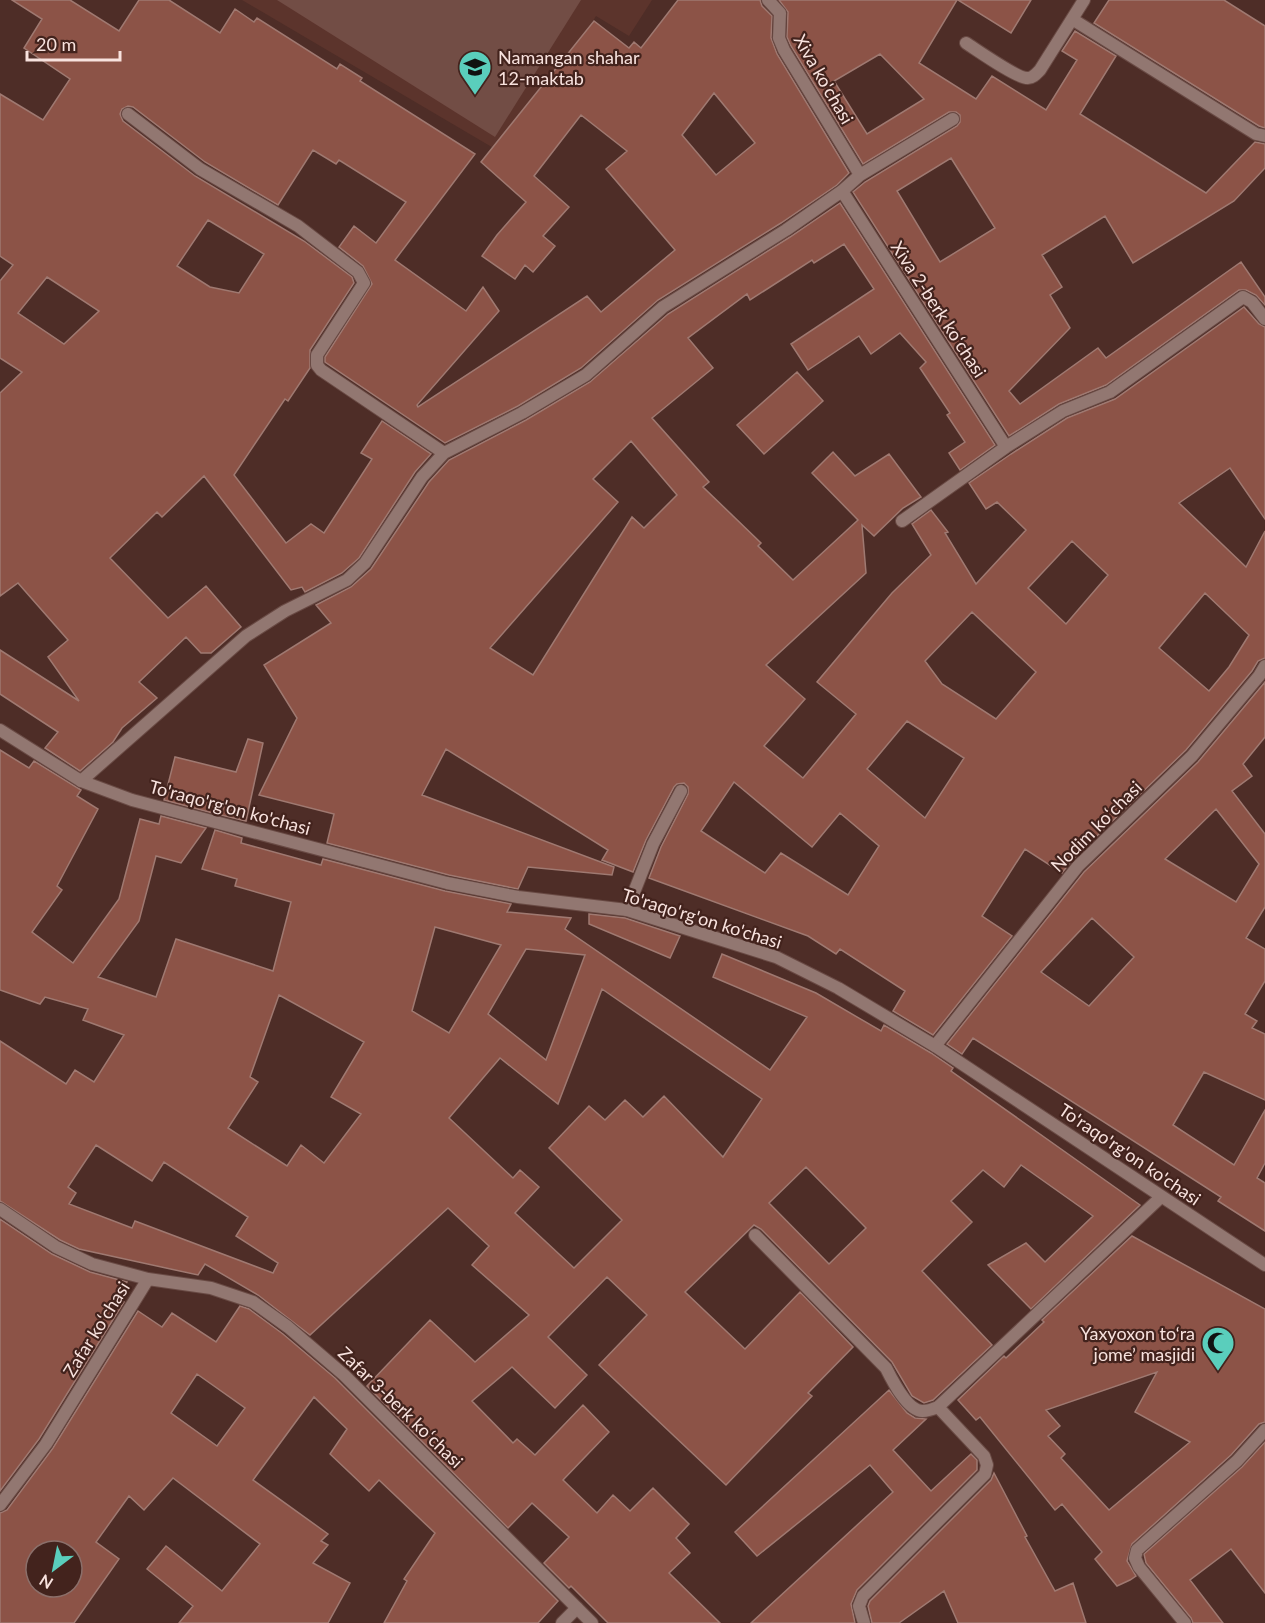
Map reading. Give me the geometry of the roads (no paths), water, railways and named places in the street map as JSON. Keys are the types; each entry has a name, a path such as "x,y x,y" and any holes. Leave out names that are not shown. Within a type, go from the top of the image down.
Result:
{"street":[{"name":"Xiva ko'chasi","path":"768,0 780,13 779,38 784,50 860,176"},
{"path":"966,43 1027,79 1033,77 1040,70 1084,0"},
{"path":"1072,19 1256,134 1265,136"},
{"path":"128,114 200,169 298,226 358,272 364,283 317,355 317,365 321,370 444,453"},
{"path":"81,781 246,636 285,611 347,580 365,563 422,477 444,453 522,413 586,375 663,307 786,230 860,176 953,118"},
{"name":"Xiva 2-berk koʻchasi","path":"842,191 1006,447"},
{"path":"902,521 1006,447 1063,411 1110,392 1243,297 1252,302 1265,319"},
{"name":"Nodim koʻchasi","path":"935,1046 1078,866 1192,756 1265,666"},
{"name":"To'raqo'rg'on ko'chasi","path":"0,730 81,781 132,800 447,883 518,897 627,910 776,957 838,988 935,1046 1265,1265"},
{"path":"627,910 653,844 681,791"},
{"path":"755,1235 886,1368 899,1393 922,1412 938,1407 1161,1197"},
{"name":"Zafar koʻchasi","path":"0,1209 56,1246 92,1264 148,1279 46,1444 0,1505"},
{"name":"Zafar 3-berk koʻchasi","path":"148,1279 211,1288 253,1302 288,1327 344,1375 592,1623"},
{"path":"864,1623 859,1606 863,1596 986,1474 987,1465 984,1456 938,1407"},
{"path":"1185,1623 1140,1567 1135,1558 1137,1550 1237,1461 1265,1430"},
{"path":"562,1623 577,1608"}],"place":[{"name":"Namangan shahar 12-maktab","path":"475,96"},
{"name":"Yaxyoxon to‘ra jome’ masjidi","path":"1218,1372"}]}
